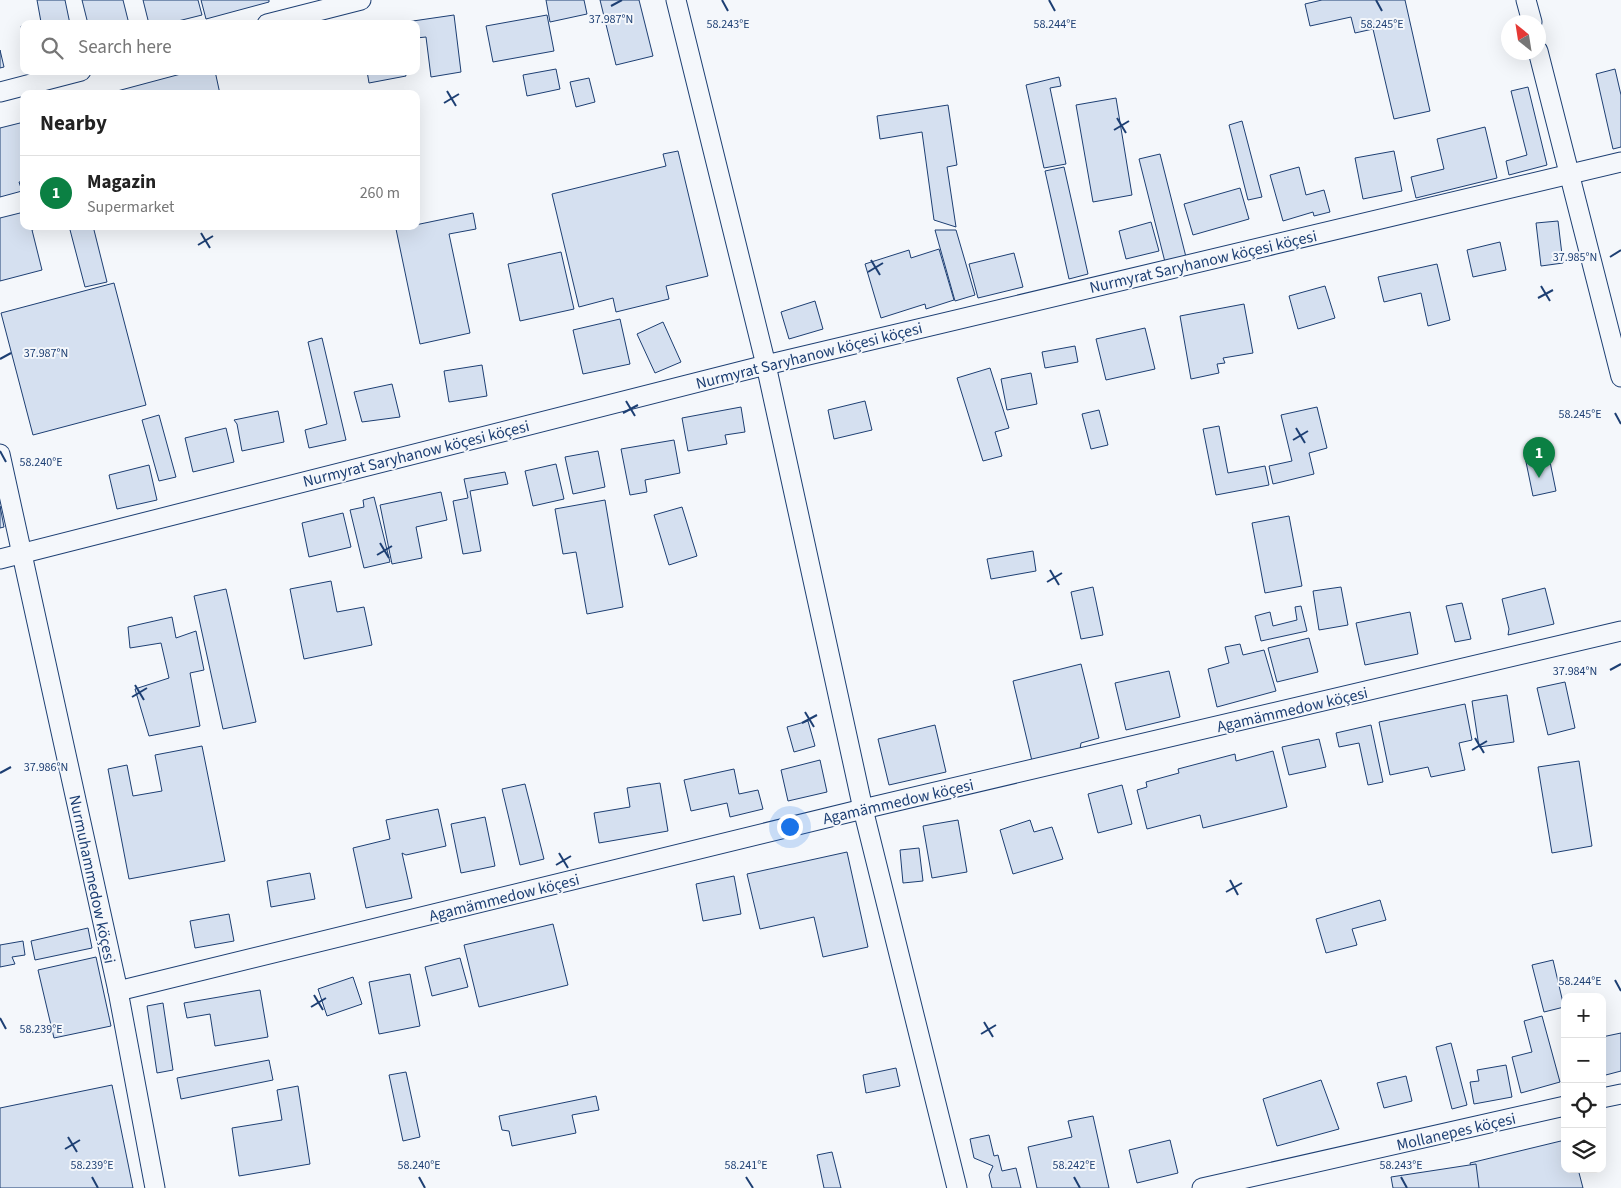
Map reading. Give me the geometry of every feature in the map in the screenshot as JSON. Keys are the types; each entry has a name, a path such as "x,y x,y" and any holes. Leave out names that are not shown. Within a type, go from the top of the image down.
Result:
{"street":[{"path":"283,20 361,0"},
{"path":"676,0 766,365 864,810 957,1188"},
{"path":"1526,0 1530,15"},
{"path":"1540,60 1621,377"},
{"path":"0,92 66,75"},
{"name":"Nurmyrat Saryhanow köçesi köçesi","path":"0,559 766,365 1621,162"},
{"name":"Nurmuhammedow köçesi","path":"0,454 118,991 155,1188"},
{"name":"Agamämmedow köçesi","path":"118,991 864,810 1621,631"},
{"path":"1606,1097 1621,1094"},
{"name":"Mollanepes köçesi","path":"1202,1188 1561,1107"}],"building":[{"path":"37,0 65,0 69,20 41,20"},
{"path":"82,0 123,0 128,20 87,20"},
{"path":"143,0 198,0 202,15 182,20 148,20"},
{"path":"201,0 269,0 269,2 206,19"},
{"path":"546,0 584,0 587,14 550,22"},
{"path":"600,0 639,0 653,56 616,65"},
{"path":"1322,0 1405,0 1430,111 1394,119 1373,29 1355,33 1351,17 1310,26 1305,4"},
{"path":"454,15 461,72 431,77 426,37 420,38 420,20"},
{"path":"547,15 554,51 493,62 486,26"},
{"path":"0,50 4,67 0,68"},
{"path":"556,69 560,89 527,96 523,75"},
{"path":"1615,69 1621,95 1621,147 1613,149 1596,74"},
{"path":"177,75 216,75 219,90 121,90"},
{"path":"368,75 406,75 406,76 369,83"},
{"path":"1059,77 1061,86 1050,88 1066,164 1044,168 1026,85"},
{"path":"589,78 595,102 576,107 570,82"},
{"path":"1528,87 1547,165 1509,175 1506,161 1527,155 1511,91"},
{"path":"1116,98 1132,195 1093,202 1076,105"},
{"path":"948,105 957,165 947,167 956,227 934,220 922,132 880,139 877,116"},
{"path":"1242,121 1262,197 1248,200 1229,125"},
{"path":"20,123 20,192 0,197 0,128"},
{"path":"1485,127 1497,178 1416,198 1411,177 1444,169 1437,139"},
{"path":"678,151 708,276 666,286 669,299 616,312 613,298 579,307 552,194 666,166 663,154"},
{"path":"1394,151 1402,191 1363,199 1355,158"},
{"path":"1160,154 1186,257 1165,262 1139,159"},
{"path":"1064,167 1088,274 1069,279 1045,171"},
{"path":"1299,167 1306,195 1324,190 1330,212 1314,216 1313,212 1283,221 1270,175"},
{"path":"1240,188 1249,219 1193,235 1184,204"},
{"path":"20,213 20,230 32,230 42,270 0,281 0,218"},
{"path":"473,213 476,229 449,234 470,333 420,344 396,230 420,230 420,224"},
{"path":"1558,221 1563,263 1541,266 1536,223"},
{"path":"1151,222 1159,251 1126,259 1119,231"},
{"path":"70,230 94,230 107,282 85,287"},
{"path":"935,230 956,230 975,295 955,301"},
{"path":"1500,242 1506,270 1473,277 1467,250"},
{"path":"939,249 954,300 926,309 925,304 881,318 865,264 909,250 911,258"},
{"path":"561,252 574,309 520,321 508,264"},
{"path":"1014,253 1023,287 978,298 969,264"},
{"path":"1437,264 1450,320 1428,326 1421,293 1384,302 1378,277"},
{"path":"114,283 146,405 33,435 1,313"},
{"path":"1325,286 1335,318 1298,329 1289,296"},
{"path":"815,301 823,329 789,339 781,312"},
{"path":"1244,304 1253,353 1223,358 1225,363 1217,364 1219,373 1191,379 1180,316"},
{"path":"620,319 630,364 583,374 573,330"},
{"path":"663,322 681,362 655,373 637,334"},
{"path":"1145,328 1155,369 1106,380 1096,339"},
{"path":"322,338 346,440 309,448 305,430 327,424 308,342"},
{"path":"1075,346 1078,362 1045,368 1042,352"},
{"path":"482,365 487,396 449,402 444,371"},
{"path":"990,368 1009,428 995,432 1002,456 983,461 957,378"},
{"path":"1031,373 1037,404 1007,410 1001,379"},
{"path":"392,384 400,417 362,422 354,392"},
{"path":"865,401 872,430 834,439 828,410"},
{"path":"741,407 745,432 725,435 727,444 688,451 682,418"},
{"path":"1317,407 1327,448 1309,453 1314,474 1273,484 1269,466 1292,461 1281,415"},
{"path":"1099,410 1108,445 1091,449 1082,414"},
{"path":"278,411 284,442 242,451 237,424 234,420"},
{"path":"159,415 176,477 159,481 142,420"},
{"path":"1219,426 1228,473 1265,466 1269,485 1216,495 1203,429"},
{"path":"226,428 234,462 193,472 185,438"},
{"path":"674,440 680,473 645,480 647,492 630,495 621,449"},
{"path":"598,451 605,487 573,494 565,457"},
{"path":"1548,452 1556,491 1533,496 1525,457"},
{"path":"556,464 564,499 533,506 525,471"},
{"path":"149,465 157,500 117,509 109,475"},
{"path":"505,472 508,484 470,491 481,551 463,554 453,501 468,498 464,479"},
{"path":"441,492 447,520 416,527 422,558 392,564 380,505"},
{"path":"374,497 390,562 364,568 350,510 364,507 363,500"},
{"path":"605,500 623,607 587,614 576,552 563,554 555,509"},
{"path":"0,506 4,527 0,528"},
{"path":"682,507 697,556 669,565 654,515"},
{"path":"343,513 351,547 309,557 302,523"},
{"path":"1289,516 1302,586 1265,593 1252,523"},
{"path":"1033,551 1036,571 991,579 987,559"},
{"path":"331,581 337,612 364,607 372,645 304,659 290,589"},
{"path":"1093,587 1103,635 1081,639 1071,592"},
{"path":"1341,587 1348,625 1319,630 1313,591"},
{"path":"1545,588 1554,624 1508,635 1509,629 1502,599"},
{"path":"226,589 256,722 223,729 194,596"},
{"path":"1462,603 1471,639 1455,642 1446,606"},
{"path":"1301,606 1307,631 1261,641 1255,616 1270,612 1273,626 1297,620 1295,607"},
{"path":"1410,612 1418,654 1365,665 1356,623"},
{"path":"172,617 176,638 196,631 204,670 190,673 200,726 149,736 135,689 169,678 161,643 130,648 128,627"},
{"path":"1309,638 1318,672 1277,682 1268,648"},
{"path":"1240,644 1243,655 1264,650 1276,691 1217,707 1208,669 1229,663 1225,647"},
{"path":"1081,664 1099,738 1081,743 1080,749 1032,761 1013,681"},
{"path":"1169,671 1180,717 1126,730 1115,683"},
{"path":"1565,682 1575,728 1548,735 1537,688"},
{"path":"1507,695 1514,742 1479,747 1472,701"},
{"path":"1465,704 1472,740 1459,743 1465,770 1431,777 1428,767 1390,775 1379,722"},
{"path":"808,721 815,746 794,752 787,727"},
{"path":"935,725 946,772 889,785 878,739"},
{"path":"1371,725 1383,782 1368,785 1359,743 1339,747 1336,733"},
{"path":"1319,739 1326,767 1289,775 1282,747"},
{"path":"202,746 225,861 129,879 108,769 127,765 133,796 162,791 155,755"},
{"path":"1273,751 1287,807 1203,828 1200,815 1147,829 1137,790 1147,787 1146,782 1179,773 1178,769 1235,754 1236,761"},
{"path":"820,760 827,792 788,801 781,770"},
{"path":"1579,761 1592,846 1552,853 1538,767"},
{"path":"734,769 739,794 758,790 763,809 730,817 727,803 691,811 684,780"},
{"path":"660,783 668,831 599,843 594,813 630,807 627,788"},
{"path":"525,784 544,859 520,865 502,789"},
{"path":"1122,785 1132,824 1098,833 1088,794"},
{"path":"438,809 446,846 406,855 402,853 412,898 366,908 353,848 390,839 386,820"},
{"path":"485,817 495,866 461,873 451,824"},
{"path":"958,820 967,872 932,878 923,826"},
{"path":"1030,820 1034,832 1052,827 1063,859 1013,874 1000,830"},
{"path":"919,848 923,881 903,883 900,850"},
{"path":"847,852 868,947 823,957 814,917 760,929 747,874"},
{"path":"310,873 315,899 271,907 267,881"},
{"path":"734,876 741,914 703,921 696,884"},
{"path":"1380,900 1386,920 1352,929 1357,945 1326,953 1316,919"},
{"path":"229,914 234,941 195,948 190,921"},
{"path":"553,924 568,985 479,1007 464,945"},
{"path":"88,928 92,948 35,960 31,941"},
{"path":"23,941 25,955 12,957 15,964 0,967 0,945"},
{"path":"96,957 111,1026 54,1038 38,970"},
{"path":"460,958 468,987 432,996 425,967"},
{"path":"1553,960 1561,994 1561,1008 1544,1012 1532,965"},
{"path":"410,974 420,1026 379,1034 369,982"},
{"path":"353,977 362,1004 327,1016 318,989"},
{"path":"260,990 268,1037 215,1046 210,1014 187,1018 184,1003"},
{"path":"163,1003 173,1070 157,1073 147,1006"},
{"path":"1542,1016 1560,1082 1521,1093 1512,1057 1532,1052 1524,1021"},
{"path":"1621,1033 1621,1071 1606,1075 1606,1038 1606,1036"},
{"path":"1451,1043 1467,1105 1452,1109 1436,1047"},
{"path":"269,1060 273,1080 181,1099 177,1078"},
{"path":"1506,1065 1512,1097 1474,1104 1470,1082 1479,1081 1477,1070"},
{"path":"896,1068 900,1086 866,1093 863,1075"},
{"path":"406,1072 420,1137 403,1141 389,1075"},
{"path":"1406,1076 1412,1101 1384,1108 1377,1083"},
{"path":"1321,1080 1339,1129 1277,1146 1263,1099"},
{"path":"112,1085 133,1188 0,1188 0,1108"},
{"path":"298,1086 310,1164 239,1176 232,1128 282,1120 277,1090"},
{"path":"596,1096 599,1110 572,1115 576,1133 512,1146 509,1131 502,1130 499,1116"},
{"path":"1093,1116 1109,1188 1037,1188 1028,1147 1072,1137 1068,1121"},
{"path":"989,1135 994,1156 998,1155 1002,1171 1016,1168 1021,1188 992,1188 989,1175 993,1166 974,1158 970,1139"},
{"path":"1170,1140 1178,1173 1137,1183 1129,1150"},
{"path":"1561,1141 1561,1173 1579,1173 1583,1188 1476,1188 1470,1163"},
{"path":"832,1152 841,1188 824,1188 817,1155"},
{"path":"1476,1164 1479,1188 1393,1188 1391,1177"}],"place":[{"name":"Magazin","path":"1539,478"}]}
